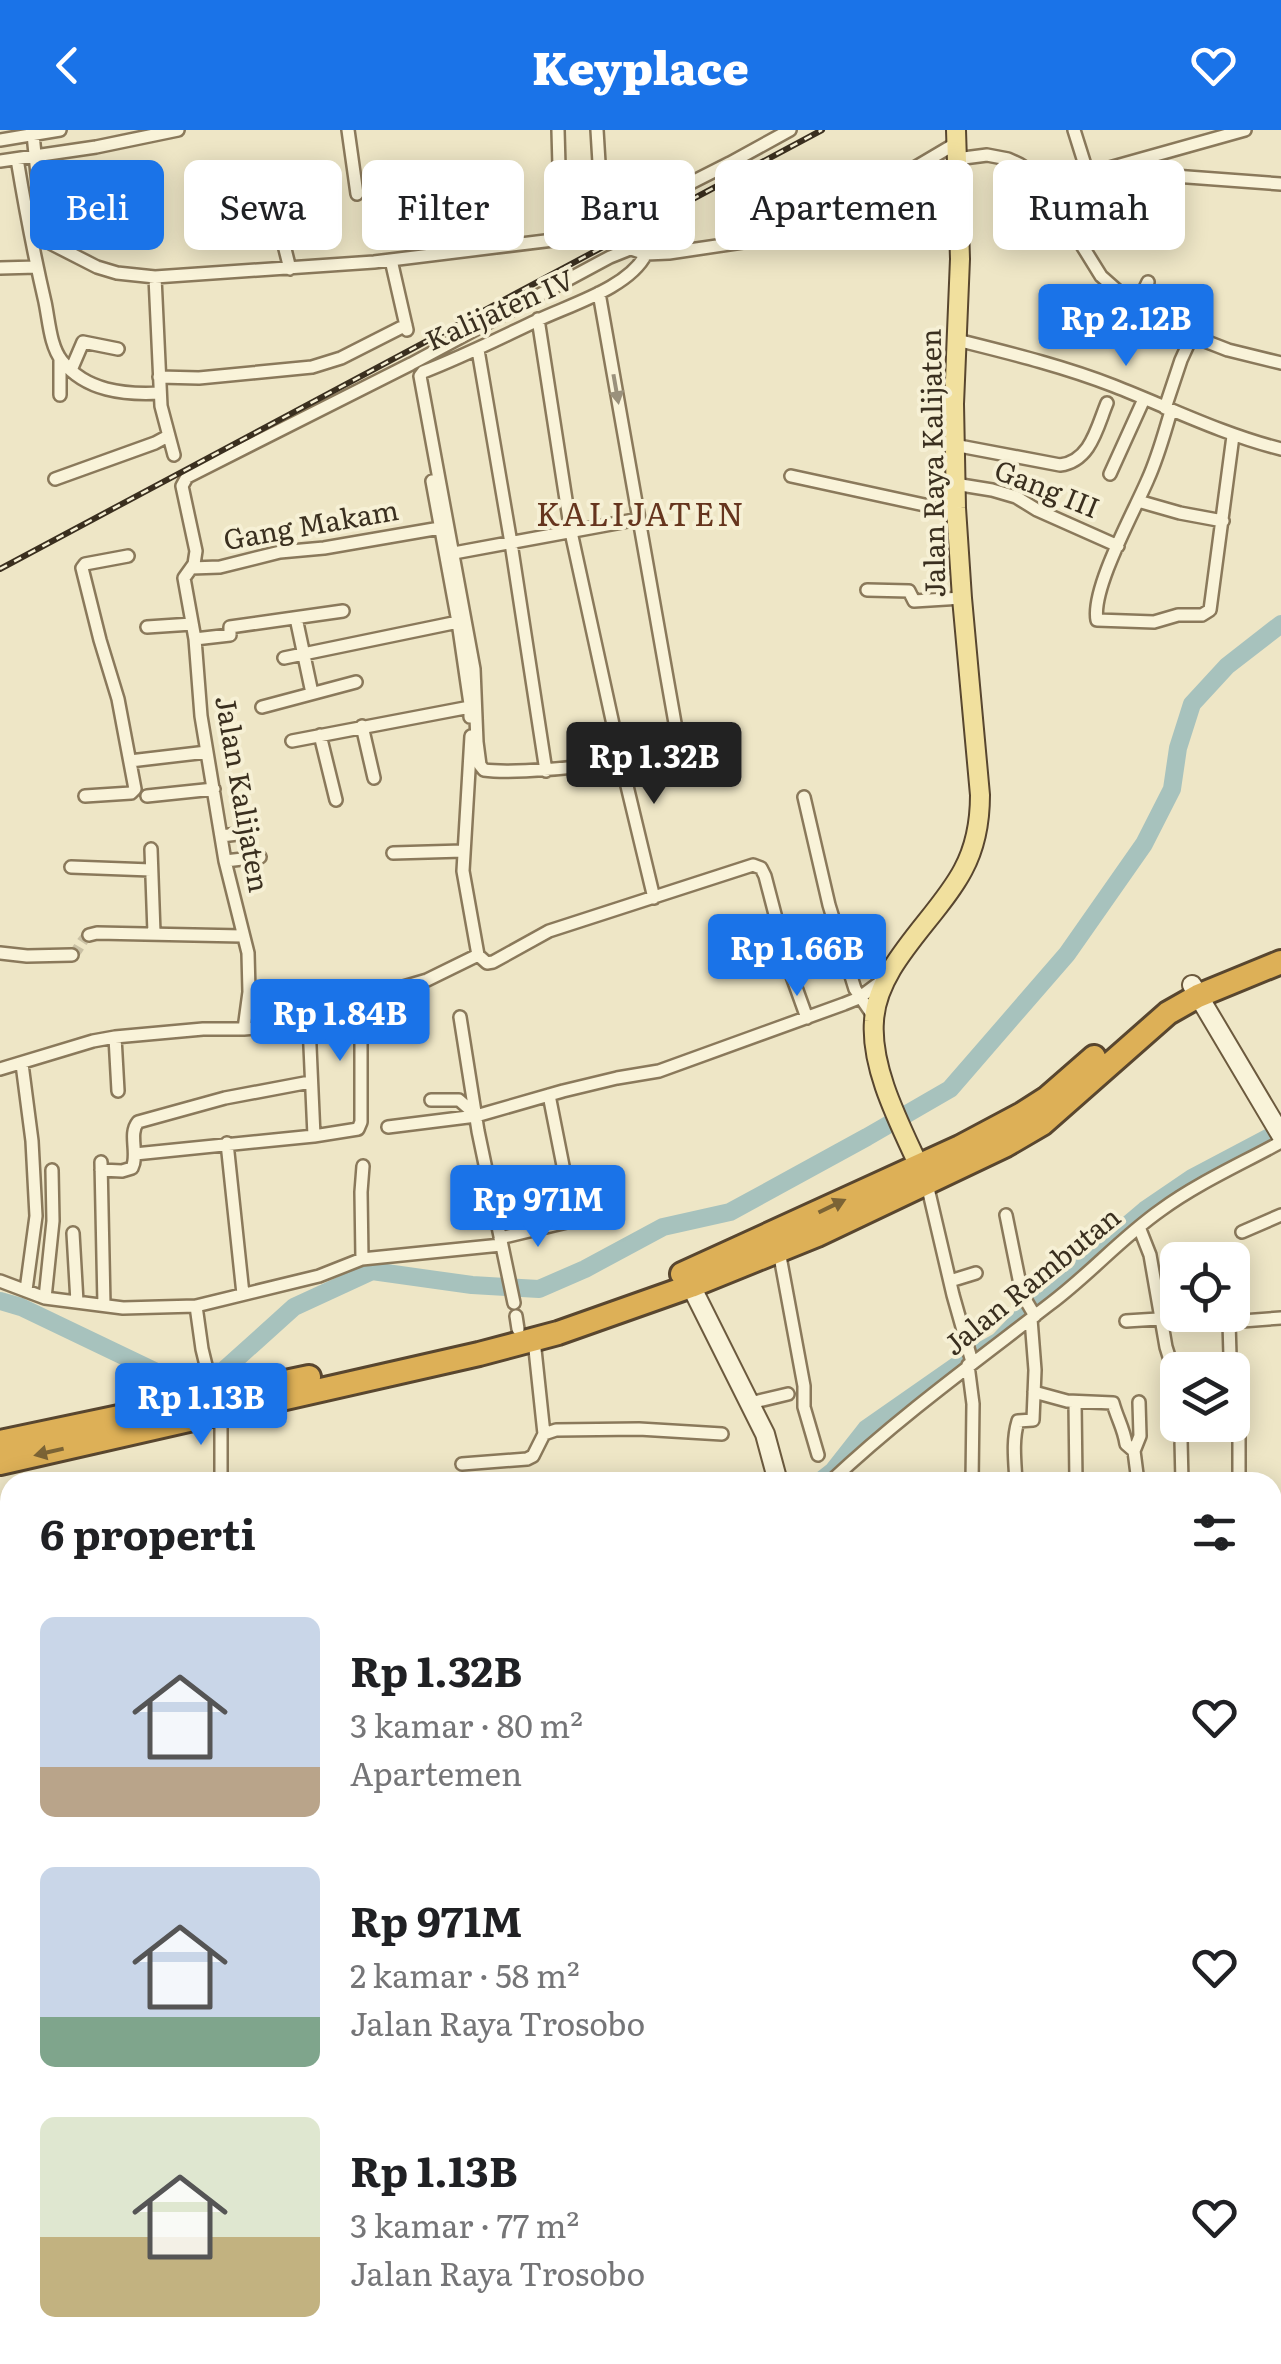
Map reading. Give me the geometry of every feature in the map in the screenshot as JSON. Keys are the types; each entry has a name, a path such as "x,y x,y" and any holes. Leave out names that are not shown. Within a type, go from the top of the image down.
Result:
{"highway":[{"path":"0,1463 215,1399 519,1317 566,1316 680,1275 1042,1124 1195,990 1281,948"},
{"path":"1195,990 1281,962"},
{"path":"519,1317 599,1320 780,1251 923,1175"},
{"path":"0,1442 215,1399"}],"main road":[{"name":"Jalan Raya Kalijaten","path":"874,1017 887,977 962,873 976,839 980,795 962,598 954,445 960,260 958,139"},
{"path":"874,1017 876,1049 892,1106 923,1175"}],"street":[{"path":"0,161 17,159 30,141 60,130"},
{"path":"0,140 96,140 178,130"},
{"path":"558,130 559,160"},
{"path":"598,130 600,160"},
{"path":"695,180 790,130"},
{"path":"1074,130 1085,165 1095,172 1244,130"},
{"path":"349,134 358,194"},
{"path":"633,250 669,254 798,234 958,139 988,156 1010,160"},
{"path":"17,159 30,202"},
{"path":"1185,177 1281,184"},
{"path":"54,250 97,267 147,277 391,260 544,240"},
{"path":"40,250 37,267 60,358 60,395"},
{"path":"285,250 290,269"},
{"path":"628,250 411,364 470,707 463,878 478,955 487,963 494,962 549,931 747,866 759,867 765,876 806,1018"},
{"path":"1085,250 1101,276 1136,306 1190,340 1281,364"},
{"name":"Kalijaten IV","path":"454,554 420,376 598,293 634,270 646,254"},
{"path":"60,358 94,386 108,390 156,388 200,378 312,368 406,327 391,260"},
{"path":"0,268 37,267"},
{"path":"147,277 159,322 156,388 161,439 174,455"},
{"path":"1136,306 1148,282"},
{"path":"598,293 639,519 678,740 671,746 621,761 546,771 484,770 477,742 475,680 454,554 639,519"},
{"path":"538,319 571,532 654,898"},
{"path":"957,340 1110,384 1233,436 1281,449"},
{"path":"1190,340 1153,466 1097,597 1097,620 1154,622 1210,610 1233,436"},
{"path":"73,366 83,342 118,348"},
{"path":"478,350 546,771"},
{"name":"Jalan Kalijaten","path":"244,1030 248,954 225,861 201,716 195,639 184,578 192,568 196,551 182,486 187,477 411,364"},
{"path":"1110,474 1144,399"},
{"path":"954,445 1069,464 1087,450 1106,403"},
{"path":"55,479 161,439"},
{"path":"791,476 943,509 956,508"},
{"name":"Gang III","path":"956,484 1016,497 1036,510 1118,546"},
{"path":"1138,500 1223,521"},
{"name":"Gang Makam","path":"192,568 220,568 280,552 440,528"},
{"path":"84,796 135,789 118,699 82,568 84,564 128,556"},
{"path":"867,590 909,591 916,601 962,598"},
{"path":"195,639 230,635 230,627 343,611"},
{"path":"296,618 312,693"},
{"path":"284,658 458,622"},
{"path":"146,627 192,624"},
{"path":"262,707 356,682"},
{"path":"292,740 470,707"},
{"path":"362,726 374,778"},
{"path":"320,735 336,800"},
{"path":"130,760 208,752"},
{"path":"147,796 214,789"},
{"path":"804,797 829,904 855,989 874,1017"},
{"path":"222,836 246,833"},
{"path":"151,848 154,934"},
{"path":"393,853 463,851"},
{"path":"225,861 260,857"},
{"path":"71,867 151,870"},
{"path":"88,935 242,936"},
{"path":"751,970 750,958 784,951"},
{"path":"0,953 72,955"},
{"path":"0,1069 93,1040 310,1024 426,980 478,955"},
{"path":"388,1128 476,1116 617,1078 659,1071 860,998 887,977"},
{"path":"1195,990 1279,1134"},
{"path":"135,1154 354,1132 360,1125 366,1000"},
{"path":"460,1016 500,1241 544,1434 533,1456 527,1459 462,1464"},
{"path":"310,1024 314,1136"},
{"path":"115,1037 118,1091"},
{"path":"22,1064 36,1216 26,1290"},
{"path":"104,1305 101,1166 130,1170 135,1154 133,1129 138,1122 225,1098 310,1082"},
{"path":"548,1096 569,1196"},
{"path":"432,1100 460,1100 476,1116"},
{"name":"Jalan Rambutan","path":"841,1472 970,1360 1075,1285 1139,1227 1279,1134"},
{"path":"227,1143 244,1294"},
{"path":"363,1166 360,1192 367,1259"},
{"path":"45,1298 52,1231 52,1170"},
{"path":"923,1175 970,1360 972,1472"},
{"path":"1242,1232 1281,1215"},
{"path":"1006,1216 1022,1294 1031,1313 1035,1356 1033,1420 1018,1421 1016,1426 1016,1472"},
{"path":"0,1281 45,1298 132,1308 196,1306 319,1276 367,1259 500,1241 567,1222"},
{"path":"1139,1227 1150,1255 1160,1308"},
{"path":"73,1233 78,1302"},
{"path":"780,1251 804,1386 804,1406 818,1455"},
{"path":"950,1281 976,1273"},
{"path":"691,1286 765,1434 775,1472"},
{"path":"196,1306 215,1399 220,1472"},
{"path":"1250,1320 1281,1318"},
{"path":"1126,1321 1160,1319"},
{"path":"1164,1332 1171,1358 1174,1427 1180,1440 1182,1472"},
{"path":"1229,1332 1230,1356 1239,1366 1239,1472"},
{"path":"1034,1392 1076,1402 1113,1402 1126,1444 1134,1452"},
{"path":"750,1403 788,1394"},
{"path":"1076,1402 1076,1472"},
{"path":"1137,1472 1134,1452 1140,1436 1139,1402"},
{"path":"544,1434 556,1430 640,1429 722,1434"}],"waterway":[{"path":"0,1301 21,1307 165,1376 223,1371 294,1307 372,1271 472,1285 539,1289 663,1227 730,1212 950,1089 1067,954 1144,844 1172,789 1178,748 1192,704 1227,666 1281,624"},
{"path":"832,1472 866,1429 999,1341 1034,1304 1145,1210 1192,1178 1281,1131"}],"tunnel":[{"path":"72,955 89,935"}],"railway":[{"path":"0,569 822,130"}],"district":[{"name":"KALIJATEN","path":"641,515"}]}
